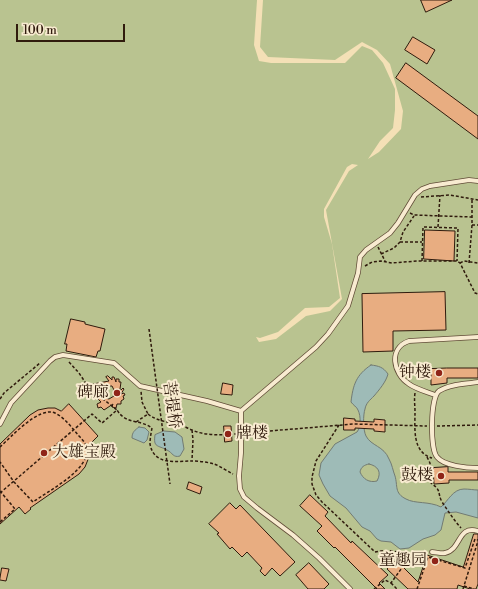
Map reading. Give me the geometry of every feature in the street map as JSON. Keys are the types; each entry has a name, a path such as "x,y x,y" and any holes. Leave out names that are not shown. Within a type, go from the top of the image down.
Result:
{"lane":[{"path":"350,589 293,535 256,508 244,497 240,489 239,476 241,453 241,410 316,347 328,334 348,306 358,273 360,258 366,250 390,233 413,198 422,189 430,186 469,180 478,181"},
{"path":"435,395 406,382 399,374 394,363 396,350 402,344 409,341 478,337"},
{"path":"0,424 12,403 50,361 55,357 63,355 114,363 140,386 241,410"},
{"path":"478,382 462,384 439,391 435,395 432,409 433,447 438,458 451,464 478,468"},
{"path":"432,552 448,552 454,547 464,532 469,530 478,531"}],"path":[{"path":"438,227 440,195"},
{"path":"413,198 450,195 478,200"},
{"path":"469,263 472,225 472,199"},
{"path":"406,209 414,215 472,217"},
{"path":"381,254 394,248 400,242 403,232 414,215"},
{"path":"472,225 478,225"},
{"path":"422,261 423,227 438,227 458,228 457,261"},
{"path":"400,242 422,242"},
{"path":"377,243 384,261"},
{"path":"358,273 372,262 457,261 460,263 475,293 478,294"},
{"path":"460,263 464,261 469,263 478,263"},
{"name":"菩提桥","path":"149,329 170,484"},
{"path":"63,355 80,373 89,388 117,410 120,415 125,419 146,424 152,428 150,443 155,454 163,460 177,462 192,461 214,464 239,476"},
{"path":"0,399 40,362 50,361"},
{"path":"140,386 142,402 148,414 154,419 216,435 354,424 375,425"},
{"path":"417,388 414,399 416,440 420,448 428,457 430,463 431,484 438,489 441,499 452,518 464,532"},
{"path":"0,522 15,509 0,492 14,482 92,414 102,423 117,410"},
{"path":"0,447 34,417 50,412 62,417 84,441 88,450 87,456 74,473 33,502 14,482 0,462"},
{"path":"136,422 148,414"},
{"path":"339,425 316,461 312,477 316,495 375,552 385,550 403,554 414,559 427,552 432,552"},
{"path":"192,430 192,461"},
{"path":"428,457 433,459 438,458"},
{"path":"466,568 475,539 478,540"},
{"path":"463,589 478,540"},
{"path":"417,589 428,557 469,569"},
{"path":"391,583 409,558"},
{"path":"374,589 385,580 397,589"},
{"path":"464,586 474,589"}],"green space":[{"path":"0,0 257,0 254,45 259,61 271,63 345,63 362,46 372,50 383,63 395,89 393,128 380,141 368,159 379,152 401,129 403,111 390,64 377,50 362,42 335,60 268,57 260,47 263,0 478,0 478,589 0,589","holes":["352,164 358,165 349,171 326,210 342,299 330,311 306,316 276,339 259,342 256,337 260,338 278,332 305,308 329,307 340,298 332,244 324,217 324,209 347,167"]}],"water":[{"path":"371,365 376,366 383,368 388,374 382,386 366,405 364,412 364,426 368,439 387,455 392,465 398,492 402,497 410,501 432,504 441,507 457,491 464,489 478,490 478,518 456,512 445,513 441,530 435,535 423,539 409,548 400,549 391,542 377,539 370,531 362,527 346,508 330,496 319,475 321,463 335,444 358,430 360,415 357,408 351,402 356,381","holes":["369,464 377,468 379,472 377,481 367,480 360,472 364,466"]},
{"path":"139,427 145,428 149,432 147,440 144,443 132,438 133,433"},
{"path":"164,431 175,432 182,437 184,449 180,456 174,456 164,448 157,446 155,442 155,435"}],"building":[{"path":"421,0 452,0 426,12"},
{"path":"413,37 435,50 427,64 405,50"},
{"path":"406,63 478,116 478,139 396,78"},
{"path":"425,230 455,231 454,261 424,259"},
{"path":"445,292 446,330 393,331 393,351 363,352 362,294"},
{"path":"71,319 105,329 100,351 98,351 96,357 66,351 67,344 65,344"},
{"path":"478,368 478,378 447,378 447,383 431,385 431,369"},
{"path":"108,376 112,380 112,377 114,377 116,382 116,379 119,379 119,382 121,382 120,391 123,388 124,389 121,394 124,393 125,395 123,396 124,399 121,401 121,404 117,404 116,408 112,407 113,404 104,410 101,407 98,408 97,404 101,402 97,398 93,384 109,381 106,377","holes":["99,386 112,386 114,396 109,399 105,398 102,395"]},
{"path":"223,383 233,385 232,395 221,394"},
{"path":"69,404 98,436 89,445 91,450 85,467 79,474 30,508 31,509 25,514 19,507 0,524 0,444 30,415 38,410 55,408 61,411"},
{"path":"344,418 355,419 355,421 374,422 374,419 385,420 385,432 374,431 374,429 355,428 355,430 344,430"},
{"name":"牌楼","path":"224,426 231,426 232,441 225,442"},
{"path":"448,467 448,472 478,472 478,480 449,480 449,483 434,484 433,468"},
{"path":"189,482 202,487 200,494 187,489"},
{"path":"310,495 328,512 325,516 351,543 352,541 388,575 379,583 385,589 377,589 317,531 322,526 300,506"},
{"path":"230,503 236,509 240,505 295,562 280,576 272,568 265,576 260,571 262,568 247,552 242,557 232,547 230,549 217,534 219,533 209,524"},
{"name":"童趣园","path":"474,534 478,534 478,584 476,589 470,589 458,585 457,589 408,589 387,569 396,560 418,582 427,555 463,567"},
{"path":"309,563 329,584 324,589 308,589 296,575"},
{"path":"2,568 9,569 6,581 0,580"}],"place":[{"name":"钟楼","path":"439,373"},
{"name":"碑廊","path":"117,393"},
{"name":"牌楼","path":"228,434"},
{"name":"大雄宝殿","path":"44,453"},
{"name":"鼓楼","path":"441,476"},
{"name":"童趣园","path":"435,561"}]}
